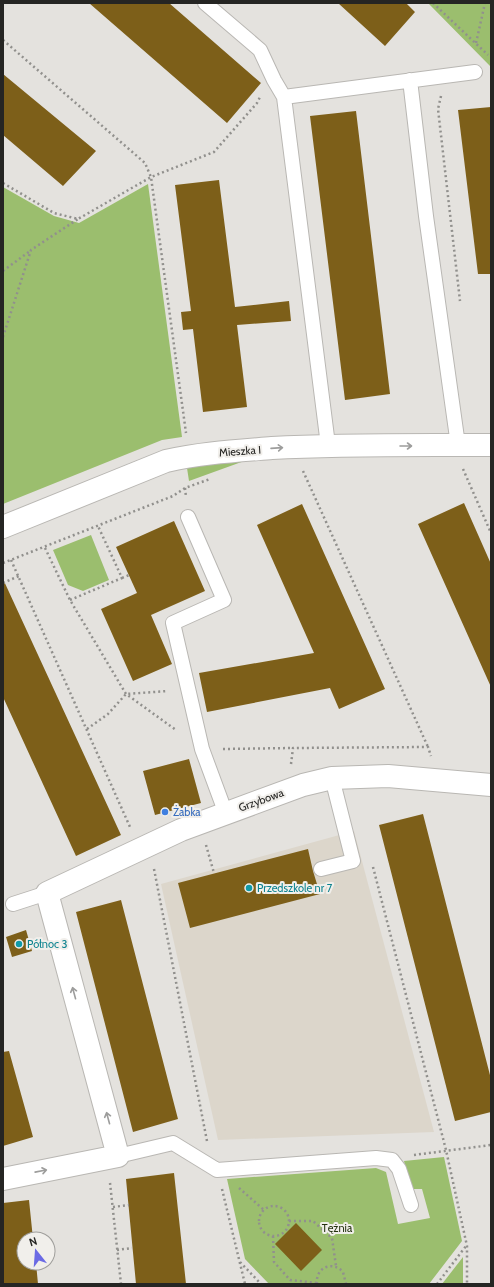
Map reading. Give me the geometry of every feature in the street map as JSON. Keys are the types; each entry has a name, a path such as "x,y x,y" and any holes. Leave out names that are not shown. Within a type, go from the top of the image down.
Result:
{"street":[{"name":"Mieszka I","path":"3,527 166,461 210,452 328,445 459,453 491,445"},
{"name":"Grzybowa","path":"47,893 143,847 303,785 332,778 388,776 491,785"},
{"path":"3,1179 112,1157 47,893"}],"lane":[{"path":"205,3 260,50 284,97 328,445"},
{"path":"284,97 475,72"},
{"path":"410,80 426,216 459,453"},
{"path":"188,517 224,600 173,623 202,749 226,814"},
{"path":"322,869 353,861 332,778"},
{"path":"13,904 47,893"},
{"path":"112,1157 173,1143 217,1170 376,1158 392,1160 399,1169 411,1205"}],"path":[{"path":"433,3 491,58"},
{"path":"476,44 485,3"},
{"path":"3,40 145,163 151,177 187,439"},
{"path":"3,271 31,250 78,219 151,177 214,152 257,103 262,91"},
{"path":"446,93 441,96 438,109 461,305"},
{"path":"3,183 54,213 78,219"},
{"path":"3,337 31,250"},
{"path":"459,453 491,533"},
{"path":"302,470 428,747"},
{"path":"3,563 45,548 173,496 185,488 214,478"},
{"path":"98,526 122,578"},
{"path":"45,548 70,600 126,694 202,749 293,748"},
{"path":"11,560 132,831"},
{"path":"70,600 129,575"},
{"path":"3,583 19,576"},
{"path":"87,729 108,714 126,694 188,690"},
{"path":"201,846 214,842"},
{"path":"206,844 214,873"},
{"path":"371,861 446,1150 467,1246 467,1284"},
{"path":"152,862 210,1157 217,1170 245,1284"},
{"path":"426,1154 446,1150 491,1145"},
{"path":"112,1157 113,1207 121,1284"},
{"path":"113,1207 129,1205"},
{"path":"268,1207 278,1207 286,1212 289,1221 286,1230 278,1236 273,1236 264,1232 259,1224 259,1218 268,1207"},
{"path":"289,1221 313,1220 332,1238 336,1266 343,1272 346,1284"},
{"path":"273,1236 274,1262 290,1280 317,1284 318,1273 321,1269 336,1266"},
{"path":"437,1284 467,1246"},
{"path":"118,1250 132,1248"},
{"path":"240,1262 262,1284"}],"shaded area":[{"path":"354,831 434,1132 218,1140 161,884"}],"green space":[{"path":"428,3 491,3 491,67"},
{"path":"148,184 182,437 162,440 3,504 3,187 54,216 79,223"},
{"path":"247,460 189,481 187,468 209,462"},
{"path":"91,535 109,580 83,591 68,585 53,550"},
{"name":"Tężnia","path":"444,1157 462,1241 429,1284 269,1284 245,1259 227,1179 376,1168 386,1172 398,1224 430,1218 422,1189 411,1189 404,1161"},
{"path":"463,1257 463,1284 442,1284"}],"building":[{"path":"89,3 169,3 261,83 227,123"},
{"path":"338,3 406,3 415,12 385,46"},
{"path":"3,74 96,151 63,186 3,135"},
{"path":"491,107 491,274 478,274 458,110"},
{"path":"356,111 390,394 345,400 310,116"},
{"path":"219,180 235,307 289,301 291,321 237,325 247,407 203,412 193,329 183,330 181,312 191,311 175,185"},
{"path":"464,503 491,564 491,687 418,524"},
{"path":"302,504 385,689 339,709 330,688 207,712 199,673 314,653 257,525"},
{"path":"174,521 205,591 151,615 172,664 133,681 101,609 137,593 116,547"},
{"path":"3,579 121,835 76,856 3,697"},
{"path":"189,759 201,803 155,815 143,771"},
{"path":"423,814 491,1079 491,1112 455,1121 379,825"},
{"name":"Przedszkole nr 7","path":"308,849 320,894 190,928 178,883"},
{"path":"121,900 178,1119 133,1132 76,912"},
{"name":"Północ 3","path":"26,930 32,951 12,957 6,937"},
{"path":"9,1051 33,1137 3,1146 3,1052"},
{"path":"174,1173 186,1284 136,1284 126,1179"},
{"path":"29,1200 32,1231 16,1231 16,1271 37,1271 38,1284 3,1284 3,1203"},
{"path":"296,1223 322,1250 301,1271 275,1244"}],"place":[{"name":"Żabka","path":"165,812"},
{"name":"Przedszkole nr 7","path":"249,888"},
{"name":"Północ 3","path":"19,944"}]}
